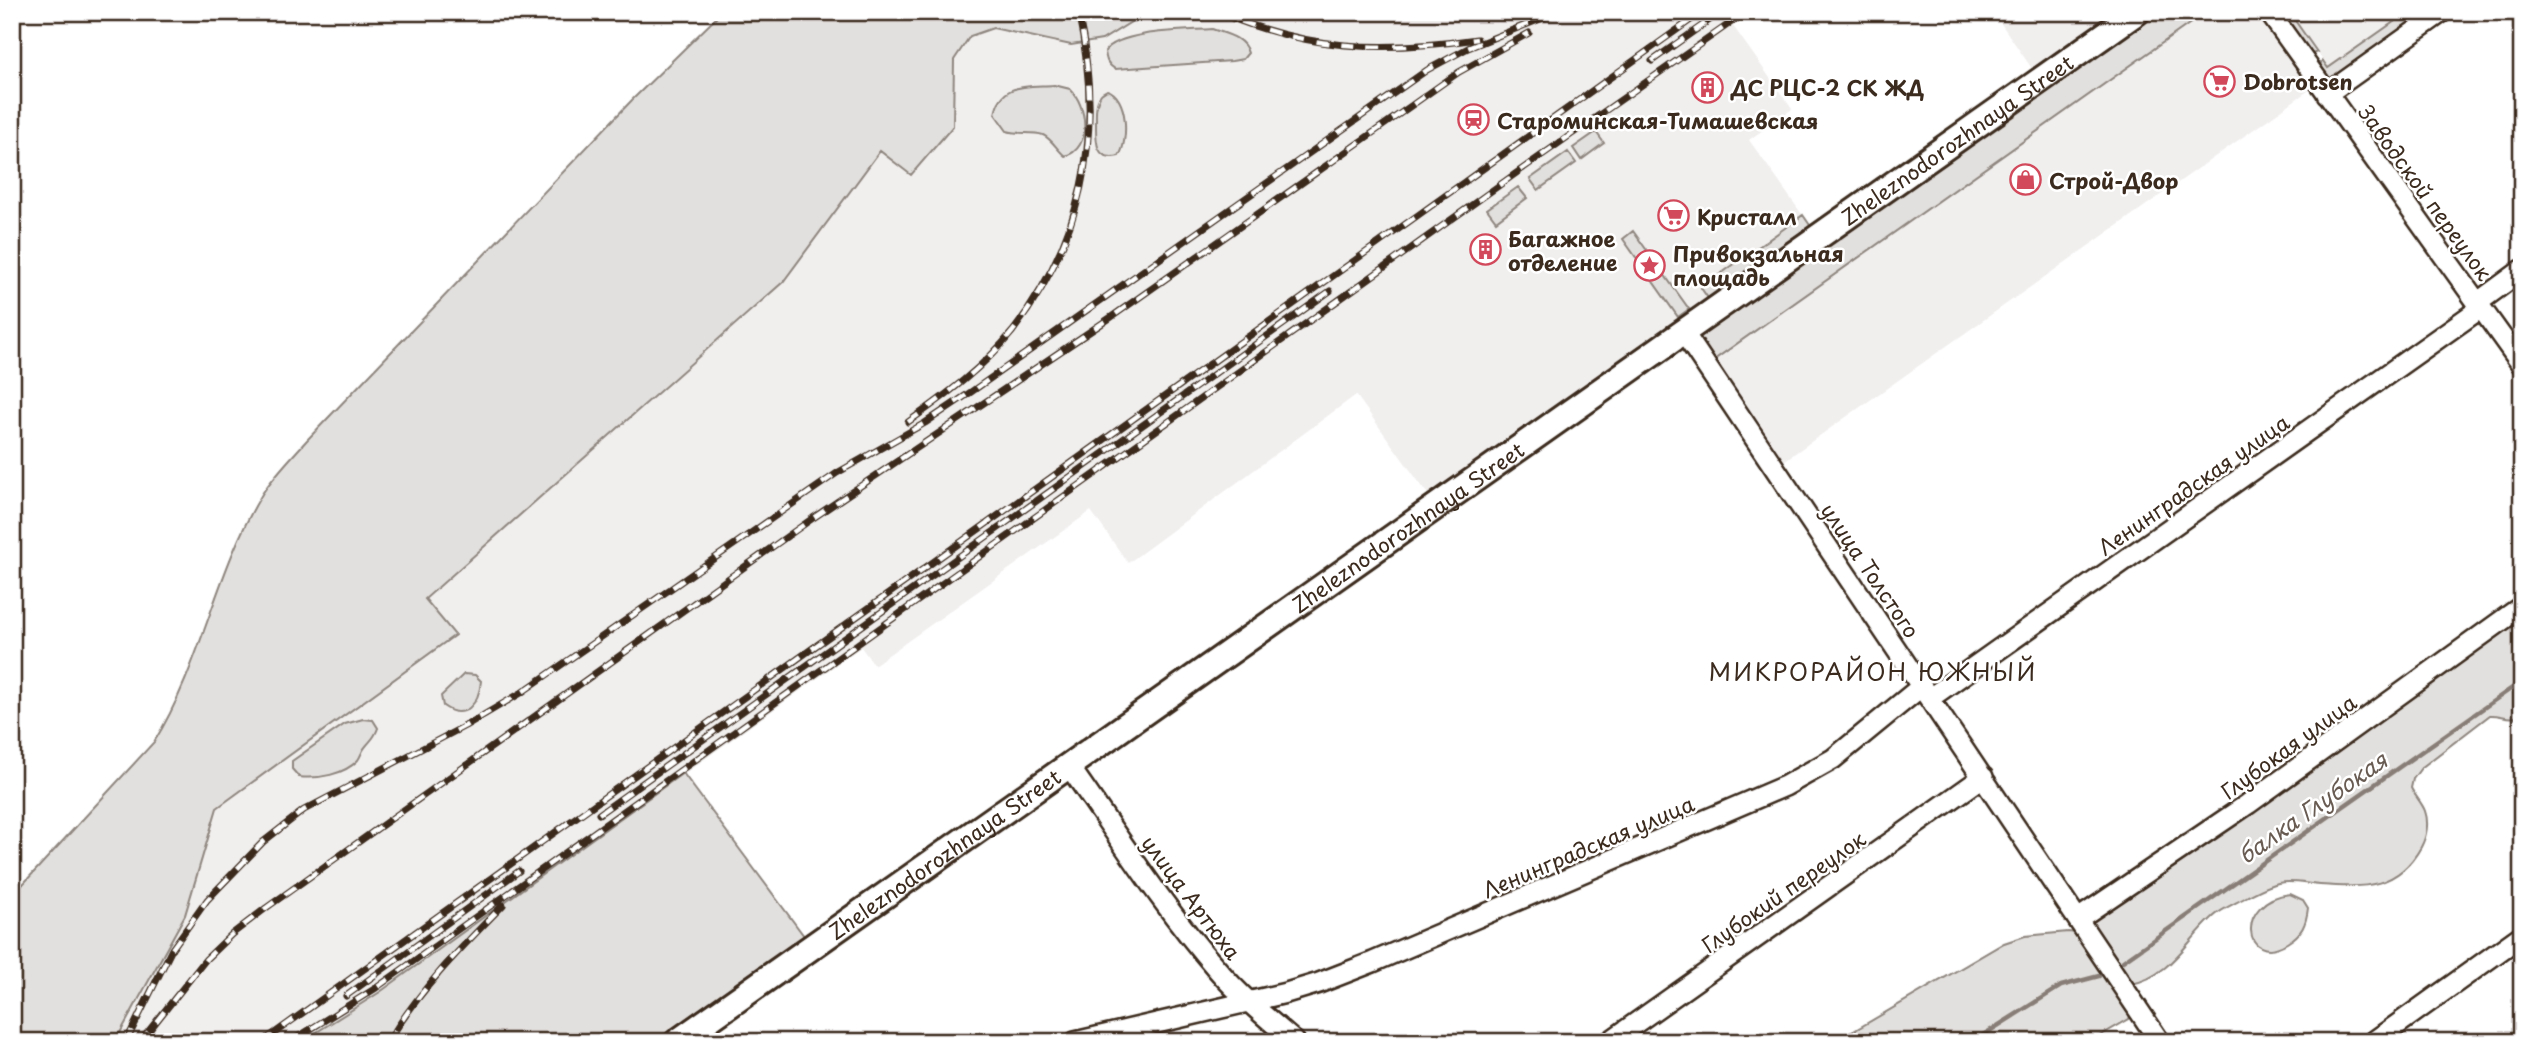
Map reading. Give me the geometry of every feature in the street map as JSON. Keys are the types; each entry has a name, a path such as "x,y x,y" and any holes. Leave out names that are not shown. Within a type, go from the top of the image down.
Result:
{"main road":[{"name":"Zheleznodorozhnaya Street","path":"677,1042 2137,12"}],"street":[{"name":"Заводской переулок","path":"2269,12 2522,365"},
{"path":"2328,94 2442,12"},
{"name":"Ленинградская улица","path":"1075,1042 1286,993 1373,962 1785,786 1833,759 2479,305 2522,270"},
{"name":"улица Толстого","path":"1684,333 2160,1042"},
{"name":"Глубокая улица","path":"2078,919 2248,804 2522,606"},
{"name":"улица Артюха","path":"1069,766 1187,932 1217,969 1247,1001 1295,1042"},
{"name":"Глубокий переулок","path":"1609,1042 1983,777"},
{"path":"2373,1042 2522,935"}],"shaded area":[{"path":"722,12 1147,12 1102,40 1071,45 993,28 970,36 954,60 953,126 911,175 880,151 783,282 425,599 455,635 217,808 185,915 115,1042 12,1042 12,896 154,742 185,682 232,555 262,494 307,440 633,99"},
{"path":"1147,12 1753,12 1733,26 1792,109 1749,140 1814,231 1432,500 1356,395 1128,563 1091,511 874,665 861,647 380,992 301,1042 115,1042 185,915 217,808 454,635 425,600 783,282 880,151 911,174 953,126 954,60 970,35 993,28 1071,45 1102,40"},
{"path":"1993,12 2122,12 2035,73"},
{"path":"2155,12 2206,12 1711,362 1694,339"},
{"path":"2206,12 2263,12 2315,86 1781,463 1711,362"},
{"path":"2277,12 2289,12 2317,52 2308,56"},
{"path":"2289,12 2408,12 2328,68"},
{"path":"2408,12 2433,12 2331,82 2316,68 2323,61 2328,68"},
{"path":"1212,29 1239,40 1248,53 1243,59 1232,61 1115,69 1106,59 1105,51 1124,39 1154,33"},
{"path":"1054,85 1070,89 1076,96 1083,115 1083,136 1080,144 1065,156 1043,135 1007,131 995,114 998,104 1009,91"},
{"path":"1107,90 1119,101 1125,119 1122,149 1119,156 1111,157 1101,152 1097,142 1097,104 1101,94"},
{"path":"1596,132 1604,143 1581,160 1573,148"},
{"path":"1568,152 1576,163 1538,190 1530,179"},
{"path":"1518,187 1527,198 1496,221 1487,209"},
{"path":"1803,215 1814,231 1712,304 1701,288"},
{"path":"1633,231 1689,309 1678,317 1623,239"},
{"path":"2522,614 2522,715 2490,715 2421,768 2413,779 2411,788 2425,811 2426,834 2412,861 2402,871 2378,883 2365,885 2336,886 2288,882 2266,887 2220,911 2166,967 2131,984 2088,921"},
{"path":"464,674 475,675 481,681 480,689 470,708 458,712 443,706 441,696"},
{"path":"363,719 373,720 378,728 352,765 330,775 314,777 299,777 292,769 292,761 345,724"},
{"path":"683,773 807,940 662,1042 301,1042 380,992"},
{"path":"2290,894 2303,900 2308,908 2302,928 2287,943 2272,949 2261,947 2254,941 2251,931 2253,919 2260,908 2272,899"},
{"path":"2077,933 2131,1013 2129,1019 2089,1042 1835,1042 2004,943 2025,936"}],"waterway":[{"name":"балка Глубокая","path":"2123,961 2522,681"},
{"name":"балка Глубокая","path":"1972,1042 2061,986 2099,976"}],"railway":[{"path":"908,422 964,380 1002,344 1038,294 1058,257 1073,218 1083,179 1088,139 1086,55 1078,12"},
{"path":"1217,12 1282,34 1345,45 1408,46 1477,39"},
{"path":"126,1042 172,949 207,900 263,842 304,810 465,726 521,693 837,473 925,423 971,392 1427,70 1468,48 1558,12"},
{"path":"262,1042 1702,12"},
{"path":"1652,61 1721,12"},
{"path":"290,1042 376,988 1746,12"},
{"path":"140,1042 206,959 232,934 266,908 813,518 1110,318 1459,72 1529,33"},
{"path":"599,814 1330,291"},
{"path":"346,996 519,871"},
{"path":"388,1042 427,987 503,905"}],"place":[{"name":"Dobrotsen","path":"2220,81"},
{"name":"ДС РЦС-2 СК ЖД","path":"1708,87"},
{"name":"Староминская-Тимашевская","path":"1474,120"},
{"name":"Строй-Двор","path":"2026,180"},
{"name":"Кристалл","path":"1674,216"},
{"name":"Багажное отделение","path":"1485,250"},
{"name":"Привокзальная площадь","path":"1650,265"}],"district":[{"name":"МИКРОРАЙОН ЮЖНЫЙ","path":"1873,671"}]}
